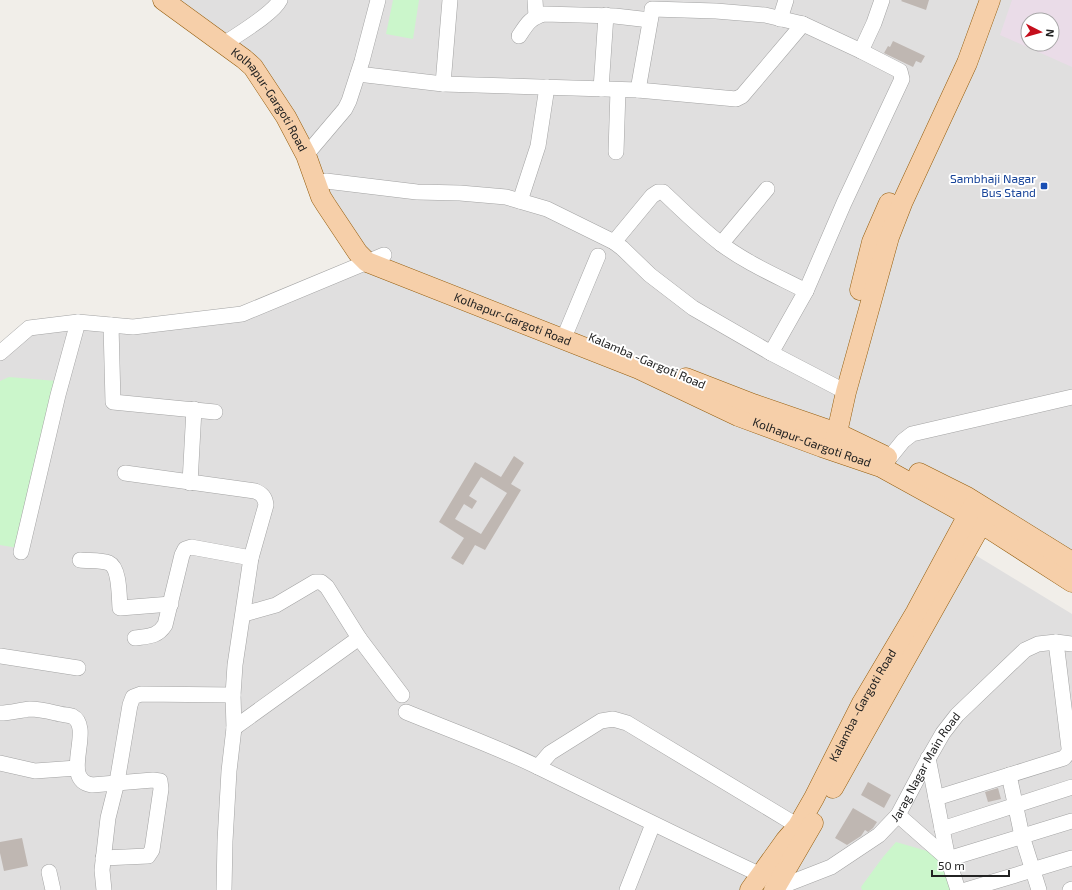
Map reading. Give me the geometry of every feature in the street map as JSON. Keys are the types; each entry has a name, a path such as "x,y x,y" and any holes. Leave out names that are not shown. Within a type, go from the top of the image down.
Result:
{"main road":[{"name":"Kolhapur-Gargoti Road","path":"163,0 227,41 253,67 309,151 321,197 358,253 375,258 566,334 738,416 829,440"},
{"path":"176,0 227,41"},
{"path":"977,0 955,62 874,237 829,440 885,462 1072,562"},
{"path":"841,389 889,237 903,201 967,63 990,0"},
{"path":"309,151 357,235 372,250 375,258"},
{"path":"978,513 1072,582"},
{"path":"766,887 825,803 978,513"},
{"name":"Kalamba -Gargoti Road","path":"766,887 785,841 798,826 814,798 862,703 916,612 978,513"}],"street":[{"path":"227,41 268,13 278,4 280,0"},
{"path":"309,151 345,108 349,101 378,0"},
{"path":"442,84 450,0"},
{"path":"535,0 536,16"},
{"path":"780,19 786,0"},
{"path":"861,51 874,23 882,0"},
{"path":"519,36 528,22 536,16 544,14 606,15 652,9 716,11 765,15 803,24 900,71 902,79 844,203 806,291 771,353"},
{"path":"638,90 652,9"},
{"path":"601,89 606,15"},
{"path":"358,74 442,84 638,90 736,99 742,96 803,24"},
{"path":"520,201 538,146 547,87"},
{"path":"616,152 618,90"},
{"path":"326,181 379,186 417,192 506,196 547,209 614,242 650,276 693,308 771,353 841,389"},
{"path":"720,244 767,189"},
{"path":"614,242 652,196 658,192 663,192 720,244 742,258 806,291"},
{"path":"566,334 598,256"},
{"path":"3,346 29,328 78,322 133,327 242,314 310,287 375,258"},
{"path":"21,552 58,395 78,322"},
{"path":"110,325 113,402 216,412"},
{"path":"885,462 903,441 912,434 1072,397"},
{"path":"190,483 194,409"},
{"path":"125,473 255,491 260,493 265,498 266,505 251,558 232,695 234,728 225,841 224,890"},
{"path":"135,638 155,635 161,631 165,625 182,555 185,549 191,547 251,558"},
{"path":"80,560 108,562 113,565 116,571 120,608 171,604"},
{"path":"244,614 276,605 315,582 321,582 327,587 359,638 402,695"},
{"path":"234,728 359,638"},
{"path":"936,798 1067,756 1069,748 1068,709 1056,642"},
{"name":"Jarag Nagar Main Road","path":"766,887 831,867 879,835 898,815 928,758 943,733 957,716 1025,650 1038,644 1056,642 1072,644"},
{"path":"0,656 78,668"},
{"path":"104,890 102,870 108,818 117,782 130,705 133,697 140,694 232,695"},
{"path":"0,713 30,709 73,717 78,723 80,732 77,768 79,779 84,784 92,785 117,782 160,781 161,790 152,850 148,856 103,858"},
{"path":"406,712 489,745 538,767 653,824 766,887"},
{"path":"538,767 550,753 601,722 613,719 627,723 798,826"},
{"path":"928,758 948,859 958,890"},
{"path":"0,764 36,772 77,768"},
{"path":"1009,775 1022,836 1039,890"},
{"path":"942,829 1072,787"},
{"path":"898,815 948,859"},
{"path":"948,859 1072,820"},
{"path":"627,890 653,824"},
{"path":"966,890 1072,858"},
{"path":"49,872 53,890"}],"shaded area":[{"path":"163,0 1072,0 1072,585 968,515 954,542 1072,614 1072,890 0,890 0,353 29,328 242,314 366,262 253,67"},
{"path":"1012,0 1072,0 1072,67 1038,52 1060,52 1060,12 1020,12 1020,44 1000,35"}],"green space":[{"path":"393,0 419,0 413,39 386,34"},
{"path":"9,377 57,381 18,548 0,545 0,381"},
{"path":"896,842 941,855 952,890 862,890 861,887"}],"building":[{"path":"929,0 926,10 901,1"},
{"path":"893,41 925,56 921,63 916,61 913,67 884,53"},
{"path":"514,456 524,463 511,484 521,490 485,550 475,545 463,565 451,558 464,538 439,522 475,462 501,477","holes":["481,477 507,493 481,534 455,519 464,504 472,509 477,501 469,496"]},
{"path":"868,782 891,795 884,808 861,795"},
{"path":"998,788 1001,799 988,802 985,792"},
{"path":"853,808 877,822 868,832 865,830 861,836 847,845 835,838"},
{"path":"22,838 28,866 4,871 0,853 0,842"}],"place":[{"name":"Sambhaji Nagar Bus Stand","path":"1044,186"}]}
